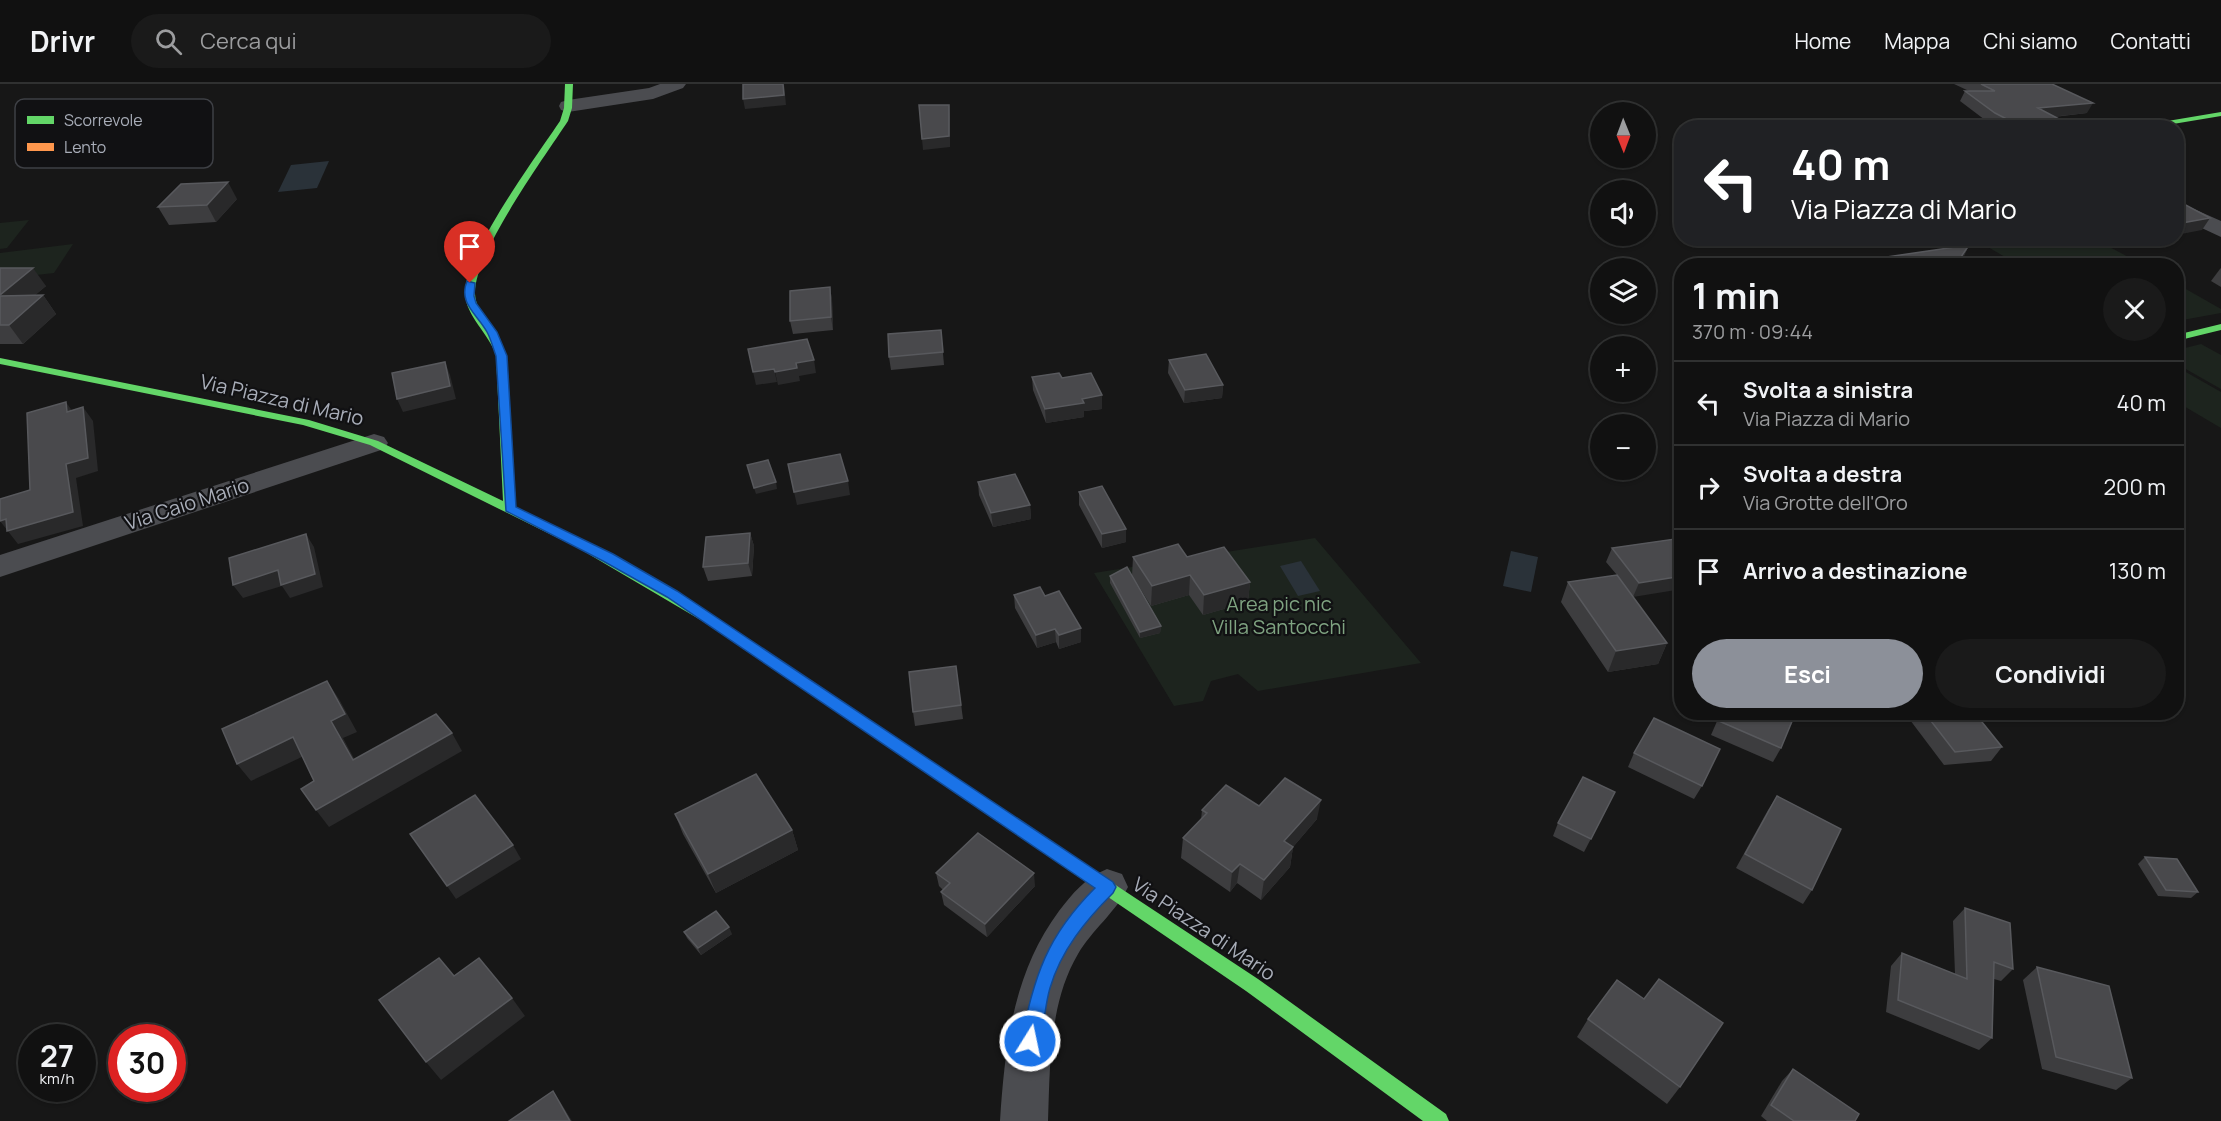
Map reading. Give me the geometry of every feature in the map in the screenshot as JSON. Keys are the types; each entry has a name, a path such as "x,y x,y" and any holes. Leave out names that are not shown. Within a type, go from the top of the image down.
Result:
{"street":[{"path":"510,509 501,356 492,332 471,303 469,289 486,245 564,122 568,106 569,84"},
{"path":"568,106 653,93 676,84"},
{"path":"2182,120 2221,114"},
{"path":"2184,211 2221,230"},
{"path":"2184,336 2221,327"},
{"name":"Via Piazza di Mario","path":"0,361 306,422 374,442 596,551 672,594 1107,887 1299,1018 1439,1121"},
{"name":"Via Caio Mario","path":"0,566 374,442"},
{"path":"1024,1121 1032,1025 1044,979 1064,936 1107,887"}],"green space":[{"path":"29,220 7,248 0,249 0,223"},
{"path":"73,244 54,273 0,279 0,253"},
{"path":"1986,246 2108,246 2130,258 2007,258"},
{"path":"2184,288 2221,309 2221,313 2184,320"},
{"path":"2201,344 2221,355 2221,389 2184,368 2184,348"},
{"path":"2184,371 2221,392 2221,428 2184,406"},
{"name":"Area pic nic Villa Santocchi","path":"1315,538 1421,663 1258,691 1238,674 1211,681 1203,701 1174,706 1094,573"}],"shaded area":[{"path":"329,161 317,188 278,192 291,165"},
{"path":"1511,551 1538,557 1531,592 1503,586"},
{"path":"1301,561 1320,591 1298,596 1280,566"}],"building":[{"path":"743,84 783,84 784,95 743,99"},
{"path":"1981,84 2052,84 2093,103 2038,108 2061,120 2009,120 1965,91 1995,91"},
{"path":"919,105 949,105 949,136 922,139"},
{"path":"228,182 207,205 158,207 181,184"},
{"path":"2184,204 2210,218 2184,223"},
{"path":"1962,246 1968,246 1960,258 1880,258"},
{"path":"0,268 33,268 0,295"},
{"path":"830,287 831,317 790,321 790,291"},
{"path":"43,295 9,325 0,325 0,296"},
{"path":"941,330 943,352 889,357 888,334"},
{"path":"807,339 814,360 796,363 797,368 775,372 774,369 753,372 748,349"},
{"path":"1206,354 1223,385 1185,390 1169,360"},
{"path":"445,362 450,386 397,399 392,373"},
{"path":"1059,373 1062,378 1091,373 1102,395 1082,399 1084,403 1045,409 1032,377"},
{"path":"66,402 67,412 83,407 88,458 66,464 73,512 7,531 6,519 0,521 0,499 30,490 27,413"},
{"path":"840,454 848,481 794,492 788,464"},
{"path":"768,460 776,482 754,488 747,465"},
{"path":"1015,474 1030,505 991,513 978,482"},
{"path":"1102,486 1126,529 1102,534 1079,492"},
{"path":"750,533 748,563 703,567 706,537"},
{"path":"306,534 315,574 281,585 278,570 233,585 229,558"},
{"path":"1674,539 1674,577 1639,583 1612,548"},
{"path":"1178,544 1187,557 1224,547 1250,582 1204,595 1190,575 1152,586 1133,557"},
{"path":"1127,567 1161,626 1140,632 1110,576"},
{"path":"1617,575 1667,643 1616,651 1568,582"},
{"path":"1040,587 1045,596 1059,591 1081,628 1059,635 1055,629 1036,635 1014,595"},
{"path":"956,666 961,705 913,712 909,672"},
{"path":"327,681 345,714 331,721 353,760 436,714 452,733 316,810 301,789 314,781 293,737 237,764 222,729"},
{"path":"1654,718 1720,749 1702,786 1634,753"},
{"path":"1719,720 1793,720 1781,748"},
{"path":"1930,720 1980,720 2002,747 1955,752"},
{"path":"756,774 792,830 708,874 675,814"},
{"path":"1583,777 1615,792 1591,839 1558,823"},
{"path":"1285,778 1321,800 1284,841 1293,847 1264,880 1240,864 1232,872 1183,838 1207,813 1202,810 1226,785 1259,806"},
{"path":"475,795 513,845 447,886 410,834"},
{"path":"1777,796 1841,829 1812,890 1745,854"},
{"path":"978,833 1034,873 985,924 941,892 950,883 936,873"},
{"path":"2145,857 2177,859 2198,892 2166,890"},
{"path":"1965,908 2010,923 2013,969 1994,962 1992,1038 1898,1000 1902,953 1967,979"},
{"path":"716,911 729,927 698,948 684,932"},
{"path":"439,958 454,976 479,958 512,998 426,1062 379,1000"},
{"path":"2037,967 2109,986 2132,1078 2056,1057"},
{"path":"1659,979 1723,1023 1680,1087 1588,1019 1617,980 1644,999"},
{"path":"1793,1069 1859,1114 1855,1121 1794,1121 1771,1105"},
{"path":"553,1091 570,1121 509,1121"}],"traffic: fast":[{"path":"510,509 501,355 494,339 475,310 470,294 472,278 492,233 564,121 568,108 569,84"},
{"path":"2182,120 2221,114"},
{"path":"2184,336 2221,327"},
{"path":"0,361 305,422 374,443 585,546 709,619"},
{"path":"931,769 1252,985 1439,1121"}],"traffic: slow":[{"path":"709,619 931,769"}],"route":[{"path":"470,283 471,303 490,328 499,345 501,356 510,509 574,540 672,594 1107,887 1081,914 1058,947 1041,987 1030,1041"}]}
